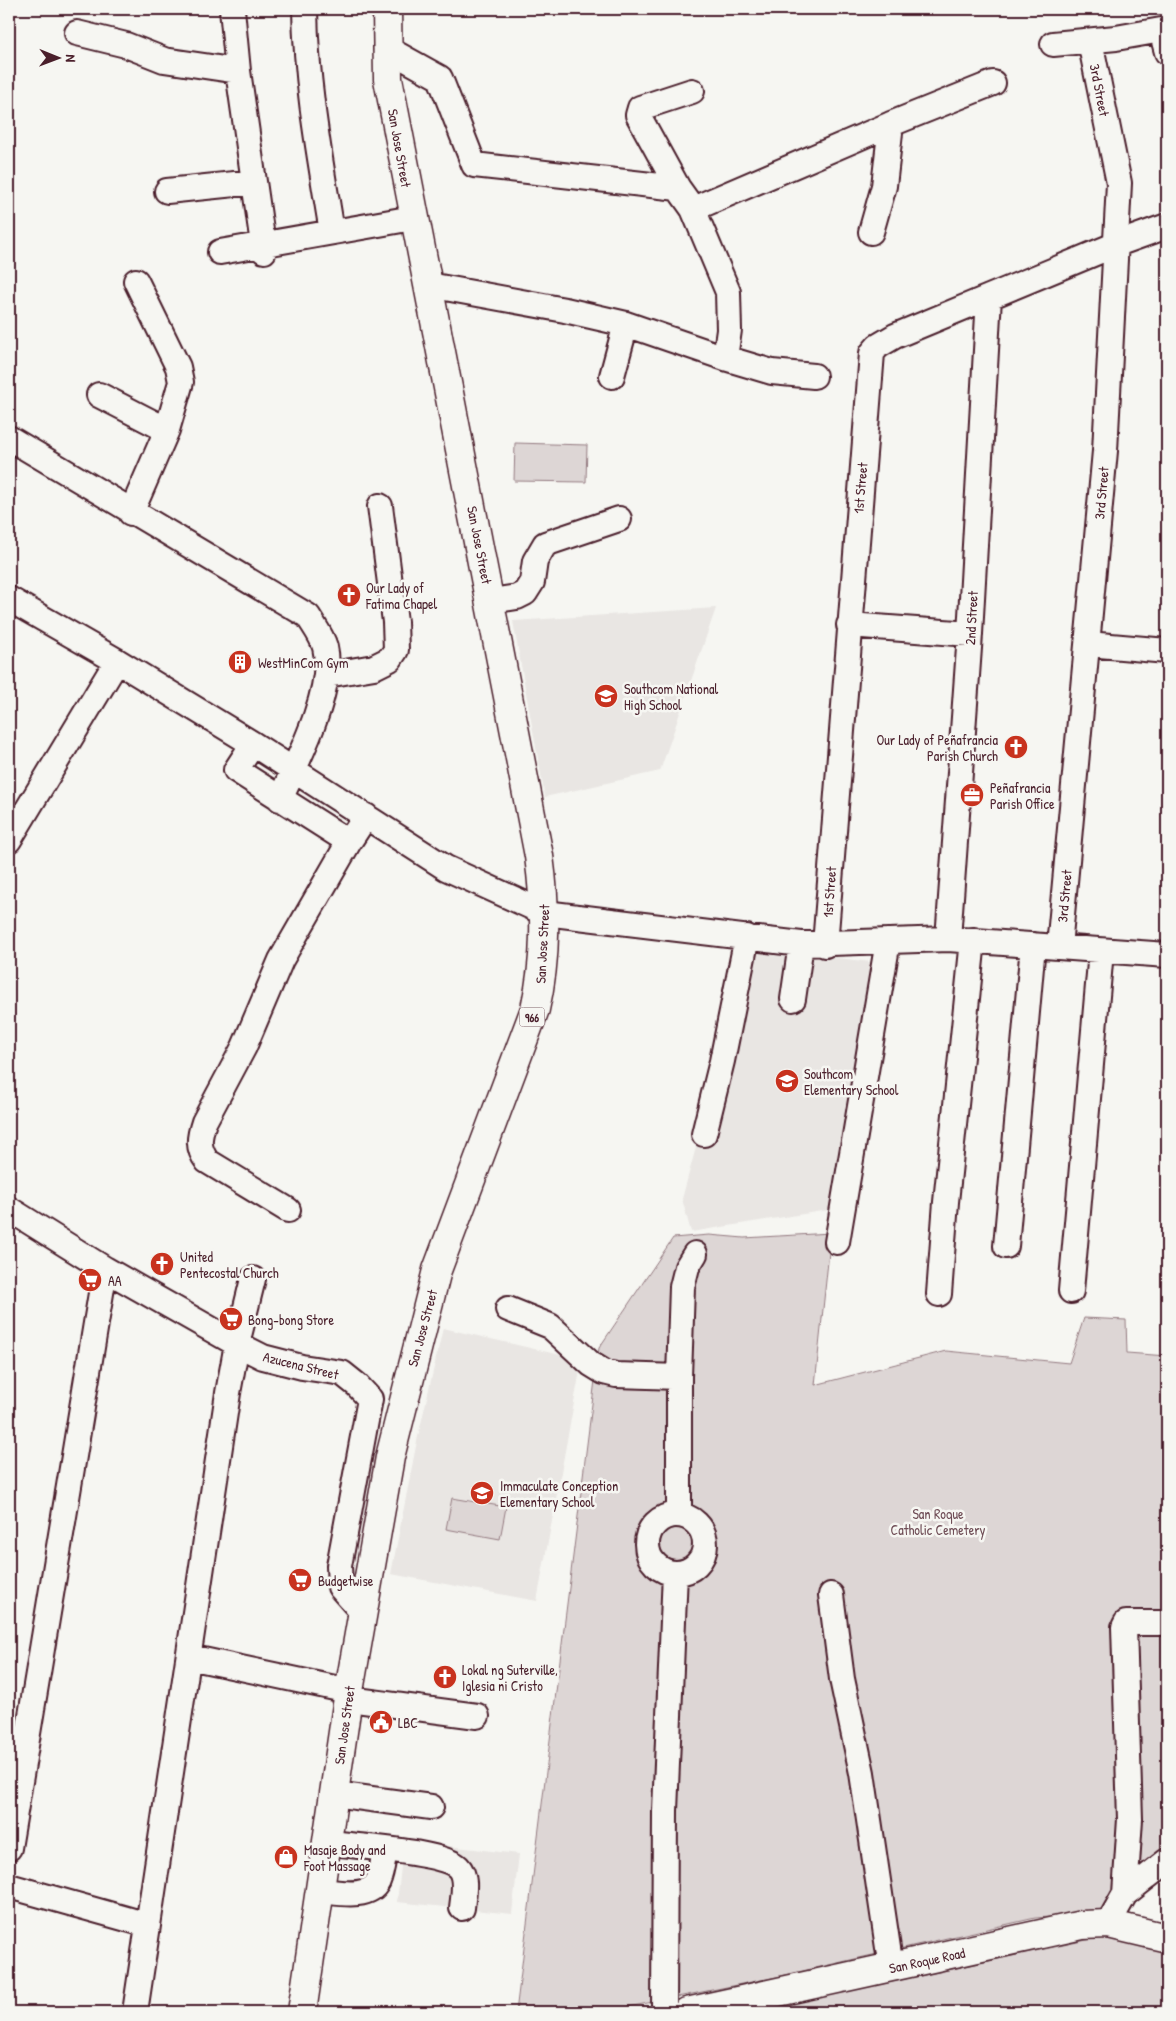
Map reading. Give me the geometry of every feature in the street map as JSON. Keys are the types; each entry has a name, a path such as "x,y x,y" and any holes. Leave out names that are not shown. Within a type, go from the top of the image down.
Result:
{"main road":[{"name":"San Jose Street","path":"302,2012 362,1612 390,1457 438,1270 535,1009 542,978 545,913 540,856 429,285 413,218 388,79 386,48 387,9"},
{"name":"San Roque Road","path":"687,2012 1082,1925 1108,1924 1167,1938"}],"street":[{"path":"232,9 238,71 264,248"},
{"path":"305,9 306,39 316,128 332,232"},
{"path":"77,33 126,44 164,60 238,71"},
{"path":"1053,44 1090,40 1165,37"},
{"name":"3rd Street","path":"1059,947 1105,451 1117,244 1119,182 1090,40"},
{"path":"386,48 440,78 474,165 678,188"},
{"path":"693,208 993,83"},
{"path":"692,90 640,108 638,115 678,188 693,208 728,292 729,330 725,358"},
{"path":"870,232 884,186 891,124"},
{"path":"168,191 254,182"},
{"path":"220,252 264,248 332,232 413,218"},
{"name":"1st Street","path":"825,945 872,353 878,346 896,336 1117,244 1167,226"},
{"path":"131,513 166,430 181,382 178,367 136,281"},
{"path":"429,285 565,310 626,324 772,372 814,376"},
{"name":"2nd Street","path":"948,939 970,634 989,297"},
{"path":"612,376 626,324"},
{"path":"99,395 166,430"},
{"path":"9,438 131,513 308,616 325,647 327,675 316,713 294,770 280,799"},
{"path":"327,675 374,667 390,659 396,650 395,622 380,506"},
{"path":"491,601 518,597 525,593 532,582 535,561 545,544 619,519"},
{"path":"9,599 117,661 253,744 446,868 545,913 801,944 825,945 948,939 1167,955"},
{"path":"849,625 970,634"},
{"path":"1088,644 1167,651"},
{"path":"9,840 117,661"},
{"path":"253,744 236,770 349,842"},
{"path":"288,1210 207,1161 201,1154 198,1144 200,1133 244,1047 281,960 366,816"},
{"path":"704,1134 722,1061 747,937"},
{"path":"940,1294 946,1202 973,940"},
{"path":"837,1242 888,941"},
{"path":"793,999 801,944"},
{"path":"1006,1246 1033,945"},
{"path":"1071,1291 1101,951"},
{"name":"Azucena Street","path":"9,1209 105,1268 237,1344 263,1357 302,1368 342,1374 357,1385 370,1399 339,1566 340,1587 362,1612"},
{"path":"679,1515 679,1377 682,1287 687,1267 695,1254"},
{"path":"9,1848 105,1268"},
{"path":"135,2012 237,1344 253,1279"},
{"path":"508,1309 550,1326 591,1364 604,1372 616,1375 679,1377"},
{"path":"679,1515 691,1519 700,1527 705,1540 704,1552 698,1563 687,1571 675,1573 662,1569 653,1560 648,1548 649,1535 655,1524 666,1516 679,1515"},
{"path":"664,2012 665,1811 675,1573"},
{"path":"832,1596 842,1679 862,1773 890,1968"},
{"path":"1125,1894 1130,1819 1124,1626 1126,1623 1167,1623"},
{"path":"189,1656 349,1695 477,1716"},
{"path":"334,1794 431,1807"},
{"path":"327,1842 431,1856 448,1861 458,1868 463,1877 462,1908"},
{"path":"320,1891 356,1893 369,1890 379,1880 385,1850"},
{"path":"1108,1924 1125,1894 1167,1861"},
{"path":"9,1886 148,1925"}],"shaded area":[{"name":"Southcom National High School","path":"716,608 660,771 545,797 513,621"},
{"name":"Southcom Elementary School","path":"750,947 879,963 841,1208 691,1232 682,1199"},
{"name":"Immaculate Conception Elementary School","path":"443,1328 582,1360 537,1601 391,1574 417,1441"},
{"path":"404,1841 519,1854 512,1914 397,1902"}],"green space":[{"path":"515,443 587,445 586,482 514,481"},
{"name":"San Roque Catholic Cemetery","path":"831,1233 815,1385 946,1351 1069,1363 1084,1318 1126,1320 1127,1353 1167,1356 1167,1856 1104,1913 1035,1918 776,1977 628,2007 587,2012 516,2012 599,1348 673,1238 709,1235 744,1238"},
{"path":"452,1498 506,1507 500,1539 446,1529"},
{"path":"1096,1938 1125,1940 1167,1953 1167,2012 752,2012"}],"place":[{"name":"Our Lady of Fatima Chapel","path":"349,595"},
{"name":"WestMinCom Gym","path":"240,662"},
{"name":"Southcom National High School","path":"606,696"},
{"name":"Our Lady of Peñafrancia Parish Church","path":"1016,747"},
{"name":"Peñafrancia Parish Office","path":"972,795"},
{"name":"Southcom Elementary School","path":"787,1081"},
{"name":"United Pentecostal Church","path":"162,1264"},
{"name":"AA","path":"90,1280"},
{"name":"Bong-bong Store","path":"231,1319"},
{"name":"Immaculate Conception Elementary School","path":"482,1493"},
{"name":"Budgetwise","path":"300,1580"},
{"name":"Lokal ng Suterville, Iglesia ni Cristo","path":"445,1677"},
{"name":"LBC","path":"381,1722"},
{"name":"Masaje Body and Foot Massage","path":"286,1857"}]}
